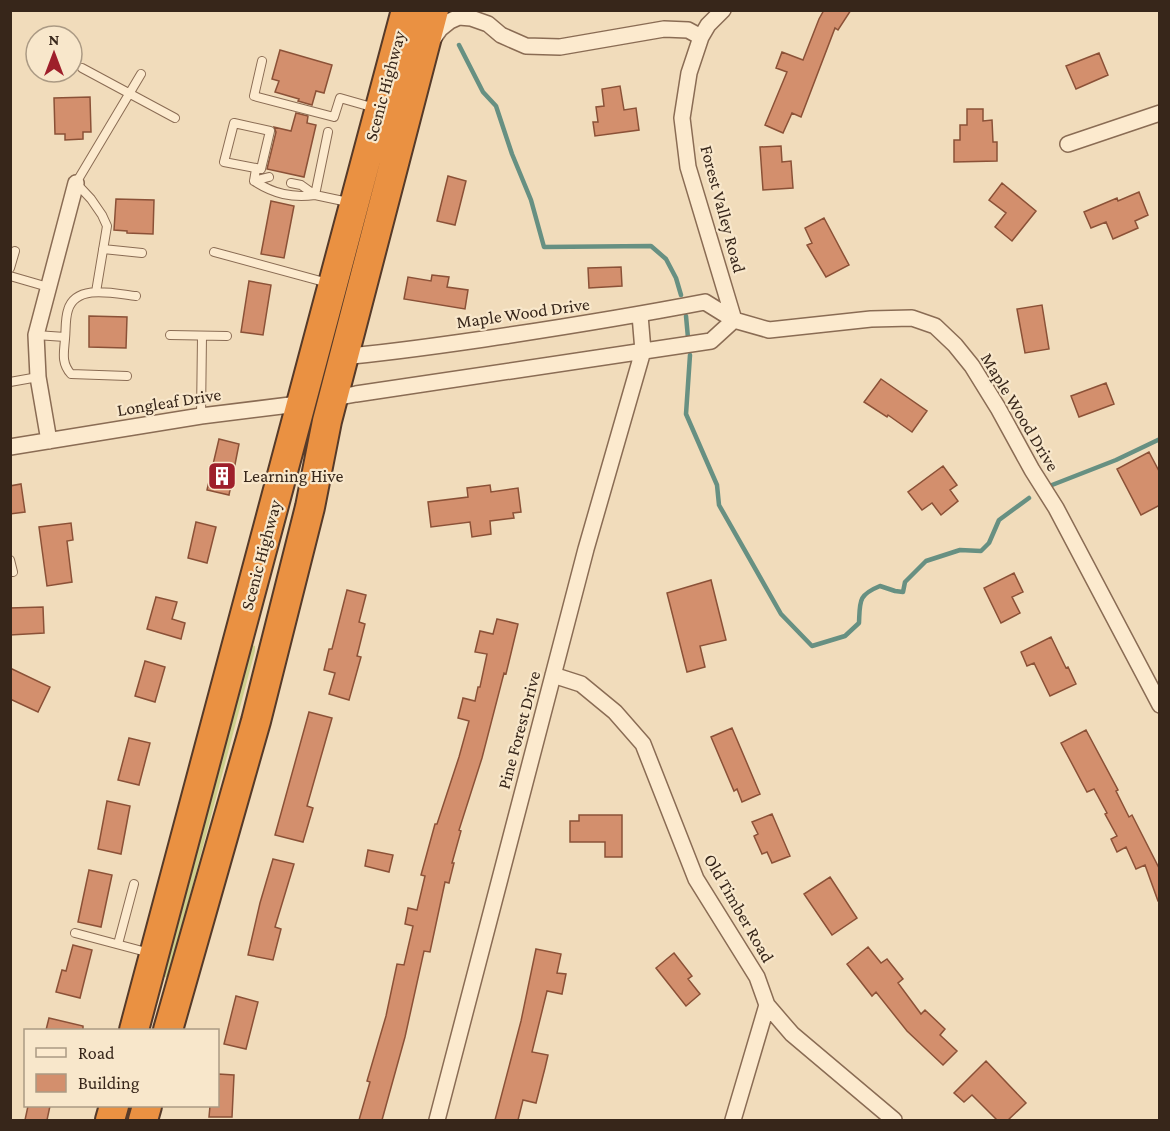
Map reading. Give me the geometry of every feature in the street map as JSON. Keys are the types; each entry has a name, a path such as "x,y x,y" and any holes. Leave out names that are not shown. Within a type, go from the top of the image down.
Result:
{"highway":[{"name":"Scenic Highway","path":"134,1029 406,10"},
{"name":"Scenic Highway","path":"168,1029 256,721 310,507 334,398 434,10"}],"street":[{"name":"Forest Valley Road","path":"723,10 708,25 701,37 689,73 682,118 688,167 734,320"},
{"path":"422,54 440,29 459,17 485,17 501,35 526,46 560,47 664,28 688,30 701,37"},
{"path":"1068,144 1160,113"},
{"path":"49,441 38,377 36,335 75,183"},
{"name":"Maple Wood Drive","path":"313,360 458,343 640,315 705,302 734,320 769,330 829,323 912,318 935,326 972,366 998,408 1056,508 1160,705"},
{"path":"640,315 643,351"},
{"path":"334,398 711,341 734,320"},
{"name":"Pine Forest Drive","path":"437,1120 586,549 643,351"},
{"name":"Longleaf Drive","path":"10,447 201,416 334,398"},
{"name":"Old Timber Road","path":"553,675 581,684 615,712 642,744 696,879 757,977 767,1005 792,1034 894,1120"},
{"path":"733,1120 767,1005"}],"lane":[{"path":"262,61 254,96 334,117 340,98 379,109"},
{"path":"84,70 175,118"},
{"path":"96,292 107,226 91,199 75,183 141,74"},
{"path":"234,123 270,131 261,169 256,169 224,162 234,123"},
{"path":"315,195 328,132"},
{"path":"254,182 256,169"},
{"path":"254,182 270,177"},
{"path":"254,182 266,189 298,197 315,195 354,203"},
{"path":"291,183 301,185 315,195"},
{"path":"104,249 142,253"},
{"path":"10,268 15,250"},
{"path":"214,252 333,284"},
{"path":"10,276 48,287"},
{"path":"127,376 71,374 66,369 63,358 68,310 73,300 82,294 96,292 136,296"},
{"path":"36,335 65,338"},
{"path":"170,336 227,336"},
{"path":"201,416 202,336"},
{"path":"10,382 38,377"},
{"path":"10,560 13,572 10,573"},
{"path":"118,944 134,884"},
{"path":"75,933 154,954"}],"green space":[{"path":"246,643 255,646 255,651 168,978 159,975"}],"building":[{"path":"824,10 851,10 838,30 835,28 801,117 792,113 783,133 765,125 787,72 776,68 782,52 803,60"},
{"path":"280,50 332,65 324,93 316,91 312,105 275,92 279,81 272,79"},
{"path":"1099,53 1108,75 1076,89 1066,66"},
{"path":"620,86 624,110 636,108 639,130 595,136 593,122 598,122 596,107 604,106 602,89"},
{"path":"90,97 91,132 83,132 83,139 65,140 65,134 55,134 54,98"},
{"path":"967,109 983,109 983,121 992,120 993,142 997,142 997,161 954,162 954,140 960,140 960,125 967,125"},
{"path":"296,113 308,116 307,123 316,125 304,177 267,169 276,132 274,127 291,131"},
{"path":"781,146 782,162 791,161 793,188 763,190 760,147"},
{"path":"448,176 466,181 455,225 437,221"},
{"path":"1002,183 1036,211 1012,241 995,227 1006,213 989,200"},
{"path":"1139,192 1148,215 1135,221 1138,228 1113,239 1106,222 1091,228 1084,212 1117,198 1118,201"},
{"path":"116,199 154,200 153,234 114,230"},
{"path":"271,201 294,206 284,258 261,254"},
{"path":"824,218 849,265 826,277 807,245 812,243 805,228"},
{"path":"621,267 622,286 589,288 588,268"},
{"path":"432,275 449,277 447,287 468,290 465,309 404,299 408,277 431,281"},
{"path":"249,281 271,285 263,335 241,332"},
{"path":"1042,305 1049,349 1025,353 1017,309"},
{"path":"89,316 127,317 126,348 89,347"},
{"path":"881,379 927,411 912,432 864,402"},
{"path":"1106,383 1114,404 1079,417 1071,396"},
{"name":"Learning Hive","path":"219,439 239,444 229,495 207,490"},
{"path":"1149,452 1160,473 1160,505 1141,515 1117,469"},
{"path":"943,466 957,485 950,490 958,501 941,515 932,503 922,510 908,492"},
{"path":"21,484 25,512 10,514 10,486"},
{"path":"490,485 491,492 518,488 521,512 513,513 514,518 490,521 491,534 472,537 470,522 431,527 428,502 468,497 467,488"},
{"path":"196,522 216,527 207,563 188,558"},
{"path":"71,523 73,540 67,541 72,582 47,586 39,527"},
{"path":"1014,573 1023,592 1012,597 1020,613 1001,623 984,588"},
{"path":"711,580 726,640 700,646 705,667 687,672 667,593"},
{"path":"347,590 366,595 359,622 365,624 357,656 361,657 349,700 329,694 335,673 324,670 329,649 332,649"},
{"path":"156,597 177,602 172,619 185,623 181,639 147,629"},
{"path":"43,607 44,633 10,635 10,608"},
{"path":"497,619 518,624 482,758 459,830 461,831 449,883 445,882 430,952 424,951 405,1037 382,1120 359,1120 397,964 404,965 413,926 405,924 408,908 417,910 425,876 421,875 435,824 437,824 469,721 458,718 463,698 475,701 478,687 480,687 487,654 475,652 480,631 493,634"},
{"path":"1051,637 1076,684 1050,696 1034,663 1027,666 1021,652"},
{"path":"145,661 165,667 155,702 135,696"},
{"path":"10,668 50,687 38,712 10,699"},
{"path":"309,712 332,718 307,806 313,808 303,842 275,835"},
{"path":"732,728 760,794 742,802 737,789 734,791 711,737"},
{"path":"1086,730 1118,790 1116,791 1129,817 1132,815 1160,870 1160,901 1158,901 1145,865 1136,869 1126,847 1117,852 1111,839 1117,836 1105,814 1107,813 1094,789 1087,792 1061,743"},
{"path":"129,738 150,743 139,785 118,780"},
{"path":"107,801 130,806 121,854 98,849"},
{"path":"772,814 790,856 772,863 767,852 762,854 754,836 758,834 752,822"},
{"path":"579,815 622,815 622,857 605,857 605,842 570,842 570,821 579,821"},
{"path":"368,850 393,855 389,872 365,866"},
{"path":"273,859 294,864 275,927 281,929 273,960 248,955"},
{"path":"89,870 112,875 101,927 78,922"},
{"path":"830,877 857,918 832,935 804,894"},
{"path":"73,945 92,950 80,998 56,992 62,970 66,971"},
{"path":"868,947 881,963 887,959 903,979 898,983 921,1014 925,1010 945,1029 940,1035 957,1051 943,1065 907,1031 876,992 872,996 847,964"},
{"path":"536,949 561,954 557,973 566,974 562,994 547,991 532,1052 548,1055 545,1068 536,1103 523,1100 518,1120 495,1120 521,1021"},
{"path":"674,953 692,976 688,979 700,994 686,1006 656,968"},
{"path":"236,996 258,1002 246,1049 224,1044"},
{"path":"49,1018 83,1026 83,1029 46,1029"},
{"path":"986,1061 1026,1103 1008,1120 997,1120 972,1095 964,1102 954,1093"},
{"path":"219,1074 234,1075 232,1117 209,1117 210,1107 219,1107"},
{"path":"28,1107 50,1107 47,1120 25,1120"}],"waterway":[{"path":"459,45 483,92 496,106 531,200 544,247 651,246 666,259 676,278 681,295"},
{"path":"686,316 688,338"},
{"path":"690,355 686,414 717,485 719,505 781,614 812,646 845,636 859,623 862,600 873,589 880,586 903,592 905,582 926,561 960,550 981,551 989,543 999,520 1029,498"},
{"path":"1052,485 1116,460 1160,439"}],"place":[{"name":"Learning Hive","path":"222,476"}]}
